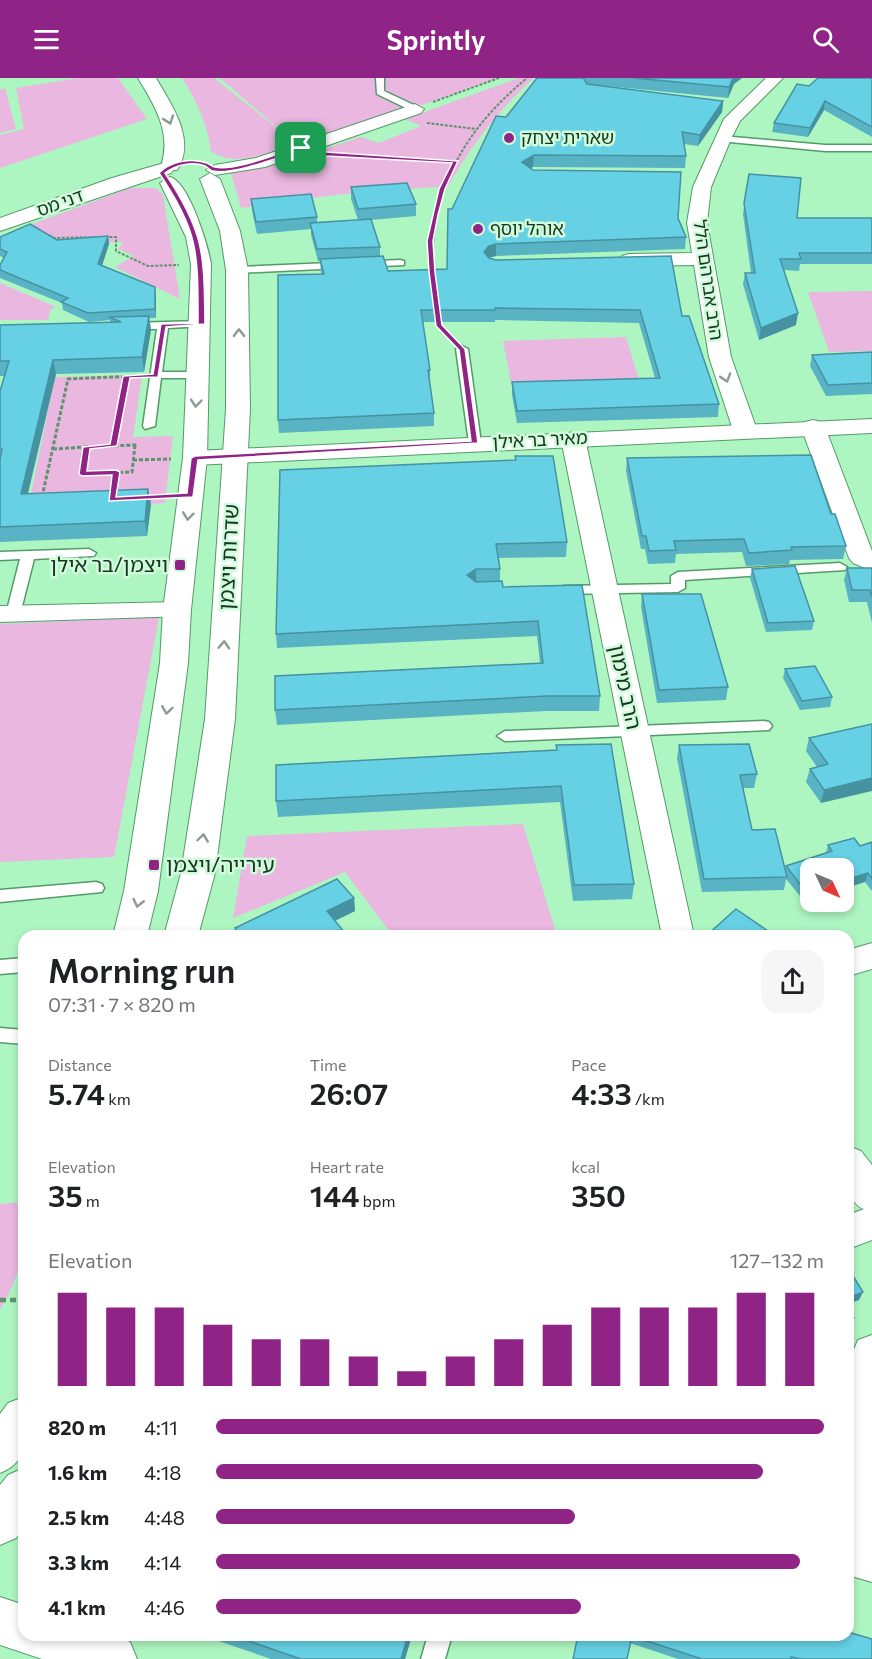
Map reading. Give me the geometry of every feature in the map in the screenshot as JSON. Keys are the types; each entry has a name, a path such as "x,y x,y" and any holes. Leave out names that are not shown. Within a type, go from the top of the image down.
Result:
{"main road":[{"path":"147,78 166,112 173,131 176,152 167,175"},
{"name":"דני מס","path":"9,222 119,182 167,175 203,166"},
{"name":"שדרות ויצמן","path":"183,930 198,873 220,720 239,372 237,270 230,231 203,166"},
{"name":"שדרות ויצמן","path":"131,930 141,891 174,663 177,610 195,458 199,375 201,264 196,237 167,175"},
{"name":"מאיר בר אילן","path":"813,427 872,419"},
{"name":"מאיר בר אילן","path":"195,458 234,454 872,426"},
{"path":"0,1414 18,1399"},
{"path":"0,1451 18,1427"},
{"path":"0,1522 18,1499"},
{"path":"0,1621 18,1627"},
{"path":"60,1641 113,1659"}],"street":[{"name":"הרב אברהם הלל","path":"745,430 720,357 697,223 706,176 733,118 775,78"},
{"path":"721,104 744,107"},
{"path":"203,166 259,163 301,148 417,116"},
{"path":"683,176 706,176"},
{"path":"611,261 702,259"},
{"path":"813,427 862,558 872,563"},
{"name":"הרב מימון","path":"573,439 677,930"},
{"path":"6,614 177,610"},
{"path":"854,961 872,956"},
{"path":"854,1170 872,1195"},
{"path":"854,1230 872,1223"},
{"path":"854,1503 872,1354"},
{"path":"854,1555 872,1560"}],"lane":[{"path":"380,78 380,92 417,116"},
{"path":"722,139 825,148 872,148"},
{"path":"237,270 400,263"},
{"path":"116,326 201,324"},
{"path":"149,426 163,325"},
{"path":"462,349 475,443"},
{"path":"156,375 199,375"},
{"path":"0,556 89,553"},
{"path":"6,614 27,555"},
{"path":"546,590 678,588 678,576 840,567"},
{"path":"505,736 634,729 764,726"},
{"path":"0,896 96,888"},
{"path":"0,967 18,966"},
{"path":"0,1035 18,1036"},
{"path":"433,1659 438,1641"}],"path":[{"path":"417,116 499,78"},
{"path":"433,282 430,241 442,189 455,161 476,129 496,106 527,78"},
{"path":"417,116 476,129"},
{"path":"301,148 326,154 455,161"},
{"path":"9,222 54,238 116,237 116,251 148,266 201,264"},
{"path":"437,315 439,326 462,349"},
{"path":"41,502 68,379 156,375"},
{"path":"113,446 126,376"},
{"path":"52,449 87,447 135,445 132,472 82,474 87,447"},
{"path":"133,460 195,458"},
{"path":"112,499 116,472"},
{"path":"134,498 190,495"},
{"path":"0,1300 18,1300"}],"shaded area":[{"path":"78,78 118,78 147,119 0,168 0,135 24,129 16,88"},
{"path":"182,78 214,78 294,142 220,78 497,78 302,148 296,143 253,157 230,159 211,151 201,113"},
{"path":"519,78 534,78 486,129 448,186 335,195 241,208 231,173 284,162 361,137 379,143 421,126 405,119"},
{"path":"5,88 16,129 0,133 0,90"},
{"path":"130,188 156,188 163,195 180,299 115,267 134,256 118,249 123,242 56,243 27,226"},
{"path":"0,283 56,307 50,310 48,320 0,320"},
{"path":"872,291 872,351 829,352 808,292"},
{"path":"626,337 640,383 512,388 503,341"},
{"path":"142,375 133,437 173,436 165,503 28,508 55,377"},
{"path":"159,617 114,857 0,862 0,624"},
{"path":"523,824 555,930 388,930 345,872 233,918 247,836"},
{"path":"18,1202 18,1271 0,1310 0,1204"}],"building":[{"path":"537,78 584,78 587,84 723,101 700,135 682,132 686,156 534,155 522,162 533,170 681,172 678,218 686,237 496,244 489,246 484,252 489,258 496,260 671,256 682,316 689,316 719,404 517,411 512,382 660,378 640,310 495,308 495,310 421,310 434,413 278,420 278,275 324,274 320,259 383,256 388,271 447,269 448,209 452,209 496,116 506,117"},
{"path":"634,78 733,78 729,87"},
{"path":"818,78 872,78 872,127 825,101 810,128 774,123 797,84 809,86"},
{"path":"749,174 801,178 797,218 872,218 872,253 799,253 801,259 780,259 798,313 761,328 745,273 755,273 744,203"},
{"path":"407,183 416,204 358,209 351,187"},
{"path":"311,194 317,217 256,222 251,199"},
{"path":"371,219 380,247 317,249 310,223"},
{"path":"30,224 57,240 108,236 98,264 155,287 155,309 88,313 61,302 68,298 0,270 0,265 7,252 0,249 0,237"},
{"path":"149,316 142,357 53,360 21,494 148,489 145,521 0,527 2,449 0,449 0,391 9,361 0,361 0,325 121,322 109,317"},
{"path":"872,352 872,383 828,385 812,355"},
{"path":"811,455 831,514 835,514 846,546 791,547 792,550 749,553 744,539 674,541 676,550 649,551 646,536 642,536 627,458"},
{"path":"515,456 553,456 567,542 496,544 500,569 476,569 467,575 476,582 502,581 503,587 582,585 600,696 547,696 275,710 275,676 543,663 538,621 276,634 280,470 516,460"},
{"path":"795,566 814,621 768,623 752,569"},
{"path":"847,568 872,568 872,597 870,590 852,590"},
{"path":"642,594 701,594 728,687 659,690"},
{"path":"815,666 832,697 802,701 785,669"},
{"path":"872,724 872,778 824,790 810,769 828,764 809,738"},
{"path":"611,744 634,884 574,885 561,786 276,801 276,765 557,750 556,745"},
{"path":"749,744 757,774 740,775 752,830 775,829 787,877 704,879 679,745"},
{"path":"854,838 860,846 872,842 872,879 868,873 854,877 854,858 811,858 832,851 828,845"},
{"path":"800,861 800,884 786,866"},
{"path":"337,879 354,898 327,911 343,930 236,930 235,928"},
{"path":"736,909 767,930 713,930"},
{"path":"854,1278 863,1292 854,1296"},
{"path":"854,1634 872,1639 872,1659 791,1657 791,1659 702,1659 647,1641 854,1641"},
{"path":"248,1641 406,1641 401,1659 301,1659"},
{"path":"577,1641 631,1641 627,1659 573,1659"}],"place":[{"name":"שארית יצחק","path":"509,138"},
{"name":"אוהל יוסף","path":"478,229"},
{"name":"ויצמן/בר אילן","path":"180,565"},
{"name":"עירייה/ויצמן","path":"154,865"}],"route":[{"path":"301,148 326,154 371,155 436,162 455,161 442,189 435,215 430,241 432,272 439,326 462,349 475,443 234,454 195,458 190,495 112,499 116,472 82,474 87,447 113,446 126,376 156,375 163,325 201,324 201,264 196,237 183,205 170,183 162,177 162,173 170,166 183,163 198,162 211,166 214,170 245,166 301,148"}]}
